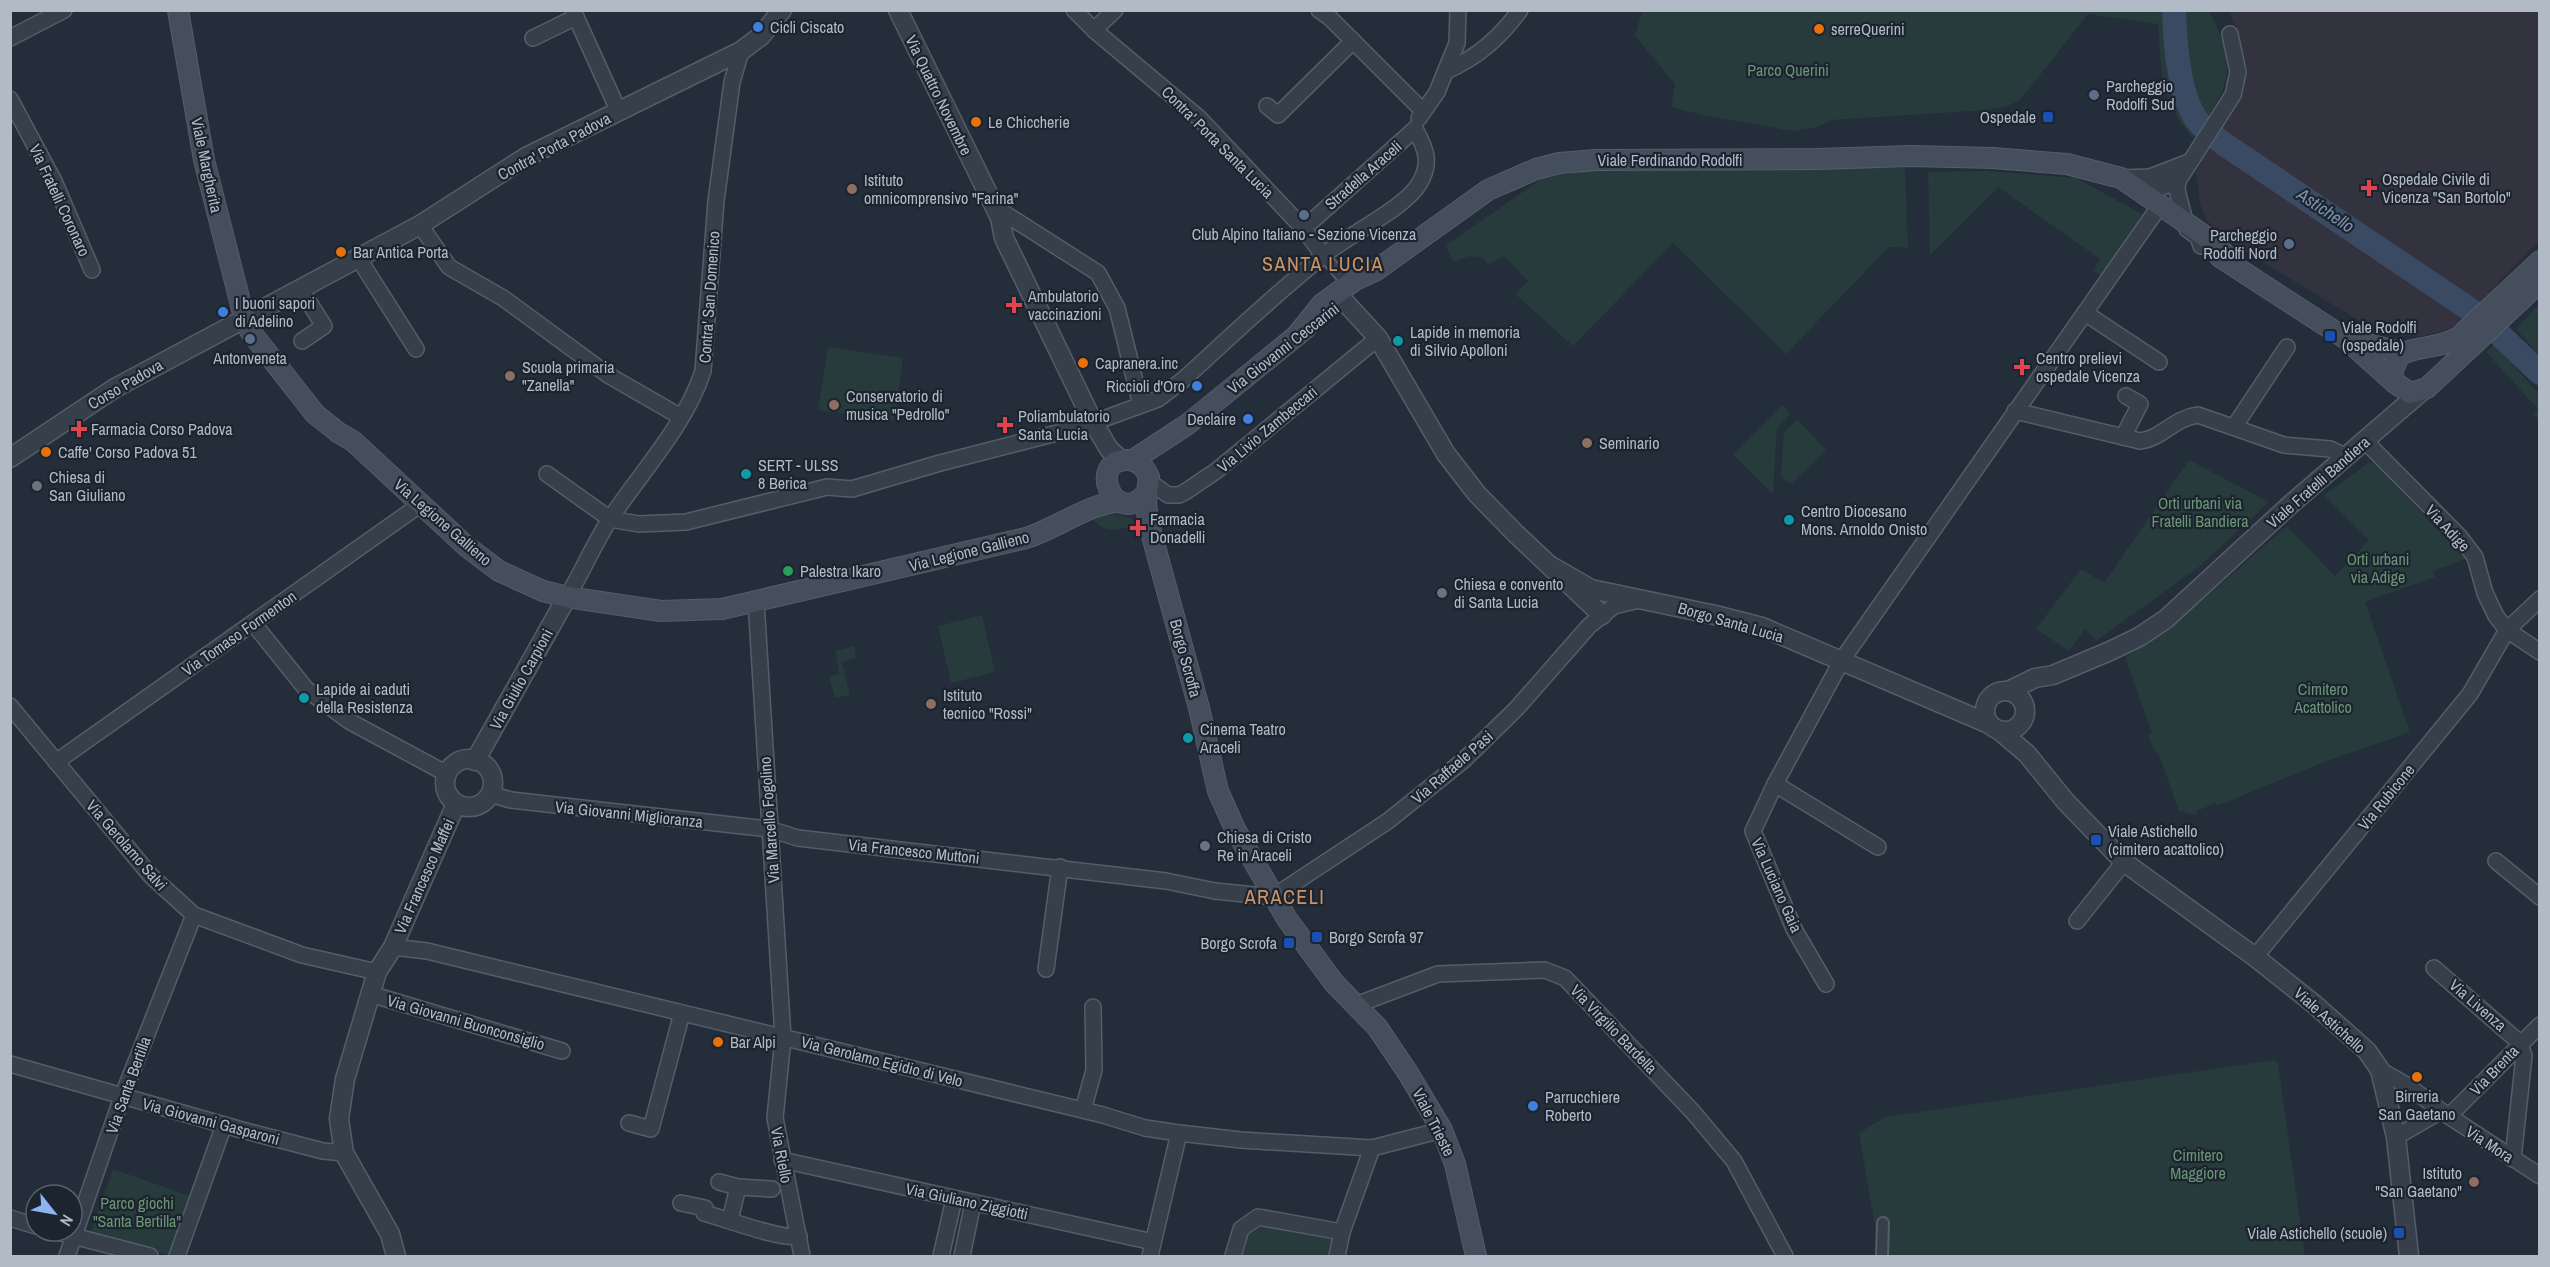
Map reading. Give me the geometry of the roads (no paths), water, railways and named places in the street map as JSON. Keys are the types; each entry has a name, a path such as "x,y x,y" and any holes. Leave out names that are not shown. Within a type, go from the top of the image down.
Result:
{"main road":[{"name":"Viale Margherita","path":"178,10 204,160 244,318"},
{"name":"Viale Ferdinando Rodolfi","path":"1375,271 1488,190 1536,169 1577,160 1993,158 2067,164 2098,172 2139,190 2195,234"},
{"name":"Viale Ferdinando Rodolfi","path":"2118,182 2154,214 2218,247 2232,262 2345,338 2397,386"},
{"name":"Viale Fratelli Bandiera","path":"2427,388 2476,332 2500,309 2540,261"},
{"name":"Via Giovanni Ceccarini","path":"1117,468 1188,424 1375,271"},
{"name":"Viale Fratelli Bandiera","path":"2500,309 2540,282"},
{"name":"Via Legione Gallieno","path":"244,318 250,331 315,414 353,441 466,546 499,571 543,591 567,597 661,611 722,609 1026,538 1100,505 1125,503"},
{"name":"Viale Fratelli Bandiera","path":"2397,386 2393,366 2410,352 2453,341 2476,332"},
{"name":"Viale Ferdinando Rodolfi","path":"2345,338 2410,352"},
{"path":"2397,386 2410,393 2427,388 2434,377 2433,363 2429,357 2410,352"},
{"name":"Via Giovanni Ceccarini","path":"1148,484 1162,453 1188,424"},
{"name":"Via Legione Gallieno","path":"1055,527 1117,468"},
{"path":"1125,503 1139,500 1148,484 1146,469 1117,468 1108,490 1113,497 1125,503 1148,521"},
{"name":"Borgo Scroffa","path":"1148,484 1148,521 1199,708 1218,791 1235,829 1272,897 1334,983 1356,1005"},
{"name":"Viale Trieste","path":"1356,1005 1377,1027 1442,1130 1455,1164 1476,1257"}],"street":[{"path":"10,38 64,10"},
{"name":"Contra' Porta Padova","path":"244,318 420,225 526,157 741,51 761,36 782,10"},
{"name":"Via Quattro Novembre","path":"898,10 1000,218 1004,238 1117,468"},
{"name":"Contra' Porta Santa Lucia","path":"1074,10 1094,30 1199,118 1303,228 1346,293"},
{"path":"1094,30 1114,10"},
{"path":"1319,10 1422,110"},
{"path":"547,474 610,519 639,524 686,522 827,487 852,489 1093,422 1158,399 1183,380 1323,255 1413,194 1425,174 1427,161 1427,151 1415,129 1422,110 1437,92 1457,43 1458,10"},
{"path":"1446,71 1468,62 1498,38 1520,10"},
{"path":"533,38 574,14 619,112"},
{"path":"2195,234 2177,190 2178,181 2233,94 2238,72 2230,34"},
{"path":"1267,106 1278,115 1353,41"},
{"name":"Contra' San Domenico","path":"567,597 610,519 681,417 697,390 703,371 716,201 732,82 741,51"},
{"name":"Via Fratelli Coronaro","path":"10,99 54,181 93,270"},
{"name":"Stradella Araceli","path":"1312,221 1415,129"},
{"path":"2118,182 2150,177 2189,162"},
{"path":"2189,162 2187,192 2195,234"},
{"path":"2139,190 2154,190 2178,181"},
{"path":"993,206 1098,273 1117,308 1141,405"},
{"name":"Via Luciano Gaia","path":"1826,984 1794,928 1753,831 1775,784 1842,660 1878,605 2154,214"},
{"path":"1004,238 1022,224"},
{"path":"420,225 449,267 503,298 608,375 681,417"},
{"path":"359,259 416,349"},
{"path":"300,288 324,326 302,341"},
{"path":"1346,293 1377,339 1446,454 1477,494 1551,566 1605,606"},
{"path":"2085,313 2159,362"},
{"name":"Corso Padova","path":"10,458 115,388 244,318"},
{"name":"Via Livio Zambeccari","path":"1148,484 1164,493 1179,495 1198,484 1377,339"},
{"path":"2235,427 2287,347"},
{"name":"Viale Fratelli Bandiera","path":"2371,436 2397,386"},
{"name":"Viale Fratelli Bandiera","path":"2008,691 2035,678 2053,675 2110,651 2139,637 2166,619 2291,504 2427,388"},
{"path":"2123,437 2140,404 2126,396"},
{"path":"2015,411 2140,441 2149,440 2176,421 2198,415 2284,445 2330,449 2347,457"},
{"name":"Via Adige","path":"2371,436 2475,557 2485,592 2496,616 2506,630 2540,652"},
{"name":"Via Tomaso Formenton","path":"56,762 421,504"},
{"name":"Via Giulio Carpioni","path":"475,761 567,597"},
{"name":"Borgo Santa Lucia","path":"1605,606 1645,599 1762,627 1995,727"},
{"path":"2506,630 2540,599"},
{"name":"Via Marcello Fogolino","path":"756,601 783,1038"},
{"name":"Via Raffaele Pasi","path":"1272,897 1388,821 1464,760 1517,708 1605,606"},
{"path":"253,623 306,689 349,721 447,774"},
{"name":"Via Rubicone","path":"2255,957 2470,694 2506,630"},
{"name":"Viale Fratelli Bandiera","path":"2024,715 2038,687 2053,675"},
{"path":"2024,715 2013,730 1995,727 1985,711 1989,698 2001,691 2008,691 2020,697 2024,715 2021,737 2026,754"},
{"name":"Borgo Santa Lucia","path":"1941,703 1959,703 1989,698"},
{"name":"Via Gerolamo Salvi","path":"12,713 151,876 194,915 302,955 377,972"},
{"name":"Viale Astichello","path":"1995,727 2026,754 2066,802 2124,862 2255,957 2314,1004 2358,1043 2380,1070 2396,1137 2409,1257"},
{"path":"468,760 475,761 482,764 492,776 490,794 478,805 471,807 456,804 445,787 447,774 455,764 468,760"},
{"path":"1775,784 1878,847"},
{"name":"Via Giovanni Miglioranza","path":"490,794 511,800 769,829"},
{"name":"Via Francesco Maffei","path":"344,1153 339,1119 345,1079 377,972 393,947 456,804"},
{"name":"Via Francesco Muttoni","path":"769,829 798,838 1060,867 1272,897"},
{"path":"2496,861 2540,897"},
{"path":"2077,921 2124,862"},
{"path":"1046,969 1060,867"},
{"name":"Via Santa Bertilla","path":"84,1208 122,1097 194,915"},
{"name":"Via Gerolamo Egidio di Velo","path":"393,947 427,951 1083,1110 1145,1128 1241,1140 1372,1148 1442,1130"},
{"name":"Via Livenza","path":"2434,968 2520,1043"},
{"name":"Via Virgilio Bardella","path":"1356,1005 1438,974 1545,970 1565,978 1693,1112 1734,1161 1785,1257"},
{"name":"Via Giovanni Buonconsiglio","path":"370,994 562,1051"},
{"path":"1083,1110 1094,1071 1093,1008"},
{"path":"629,1123 651,1129 682,1013"},
{"name":"Via Brenta","path":"2445,1114 2540,1025"},
{"name":"Via Riello","path":"783,1038 775,1118 802,1257"},
{"path":"2513,1159 2524,1056 2520,1043"},
{"name":"Via Giovanni Gasparoni","path":"10,1064 224,1125 323,1151 344,1153"},
{"name":"Via Mora","path":"2380,1070 2410,1087 2445,1114 2540,1176"},
{"path":"2396,1137 2445,1114"},
{"path":"177,1257 224,1125"},
{"path":"1151,1249 1179,1133"},
{"path":"1337,1257 1342,1232 1372,1148"},
{"path":"344,1153 390,1234 396,1257"},
{"name":"Via Giuliano Ziggiotti","path":"782,1160 973,1203 1151,1249"},
{"name":"Via Riello","path":"719,1182 738,1187 772,1189"},
{"path":"730,1220 738,1187"},
{"path":"941,1257 954,1199"},
{"path":"681,1203 705,1208 704,1213 765,1231 794,1238 799,1236"},
{"path":"962,1257 973,1203"},
{"path":"1233,1257 1241,1229 1258,1217 1342,1232"},
{"path":"1882,1257 1883,1223"},
{"path":"84,1240 150,1257"}],"waterway":[{"name":"Astichello","path":"2174,10 2181,81 2190,108 2196,119 2209,133 2481,317 2540,373"}],"place":[{"name":"Cicli Ciscato","path":"758,27"},
{"name":"serreQuerini","path":"1819,29"},
{"name":"Parcheggio Rodolfi Sud","path":"2094,95"},
{"name":"Ospedale","path":"2048,117"},
{"name":"Le Chiccherie","path":"976,122"},
{"name":"Ospedale Civile di Vicenza \"San Bortolo\"","path":"2369,188"},
{"name":"Istituto omnicomprensivo \"Farina\"","path":"852,189"},
{"name":"Club Alpino Italiano - Sezione Vicenza","path":"1304,215"},
{"name":"Parcheggio Rodolfi Nord","path":"2289,244"},
{"name":"Bar Antica Porta","path":"341,252"},
{"name":"Ambulatorio vaccinazioni","path":"1014,305"},
{"name":"I buoni sapori di Adelino","path":"223,312"},
{"name":"Viale Rodolfi (ospedale)","path":"2330,336"},
{"name":"Antonveneta","path":"250,339"},
{"name":"Lapide in memoria di Silvio Apolloni","path":"1398,341"},
{"name":"Capranera.inc","path":"1083,363"},
{"name":"Centro prelievi ospedale Vicenza","path":"2022,367"},
{"name":"Scuola primaria \"Zanella\"","path":"510,376"},
{"name":"Riccioli d'Oro","path":"1197,386"},
{"name":"Conservatorio di musica \"Pedrollo\"","path":"834,405"},
{"name":"Declaire","path":"1248,419"},
{"name":"Poliambulatorio Santa Lucia","path":"1005,425"},
{"name":"Farmacia Corso Padova","path":"79,429"},
{"name":"Seminario","path":"1587,443"},
{"name":"Caffe' Corso Padova 51","path":"46,452"},
{"name":"SERT - ULSS 8 Berica","path":"746,474"},
{"name":"Chiesa di San Giuliano","path":"37,486"},
{"name":"Centro Diocesano Mons. Arnoldo Onisto","path":"1789,520"},
{"name":"Farmacia Donadelli","path":"1138,528"},
{"name":"Palestra Ikaro","path":"788,571"},
{"name":"Chiesa e convento di Santa Lucia","path":"1442,593"},
{"name":"Lapide ai caduti della Resistenza","path":"304,698"},
{"name":"Istituto tecnico \"Rossi\"","path":"931,704"},
{"name":"Cinema Teatro Araceli","path":"1188,738"},
{"name":"Viale Astichello (cimitero acattolico)","path":"2096,840"},
{"name":"Chiesa di Cristo Re in Araceli","path":"1205,846"},
{"name":"Borgo Scrofa 97","path":"1317,937"},
{"name":"Borgo Scrofa","path":"1289,943"},
{"name":"Bar Alpi","path":"718,1042"},
{"name":"Birreria San Gaetano","path":"2417,1077"},
{"name":"Parrucchiere Roberto","path":"1533,1106"},
{"name":"Istituto \"San Gaetano\"","path":"2474,1182"},
{"name":"Viale Astichello (scuole)","path":"2399,1233"}],"district":[{"name":"SANTA LUCIA","path":"1323,263"},
{"name":"ARACELI","path":"1285,896"}],"park label":[{"name":"Parco Querini","path":"1788,70"},
{"name":"Orti urbani via Fratelli Bandiera","path":"2200,512"},
{"name":"Orti urbani via Adige","path":"2378,568"},
{"name":"Cimitero Acattolico","path":"2323,698"},
{"name":"Cimitero Maggiore","path":"2198,1164"},
{"name":"Parco giochi \"Santa Bertilla\"","path":"137,1212"}]}
